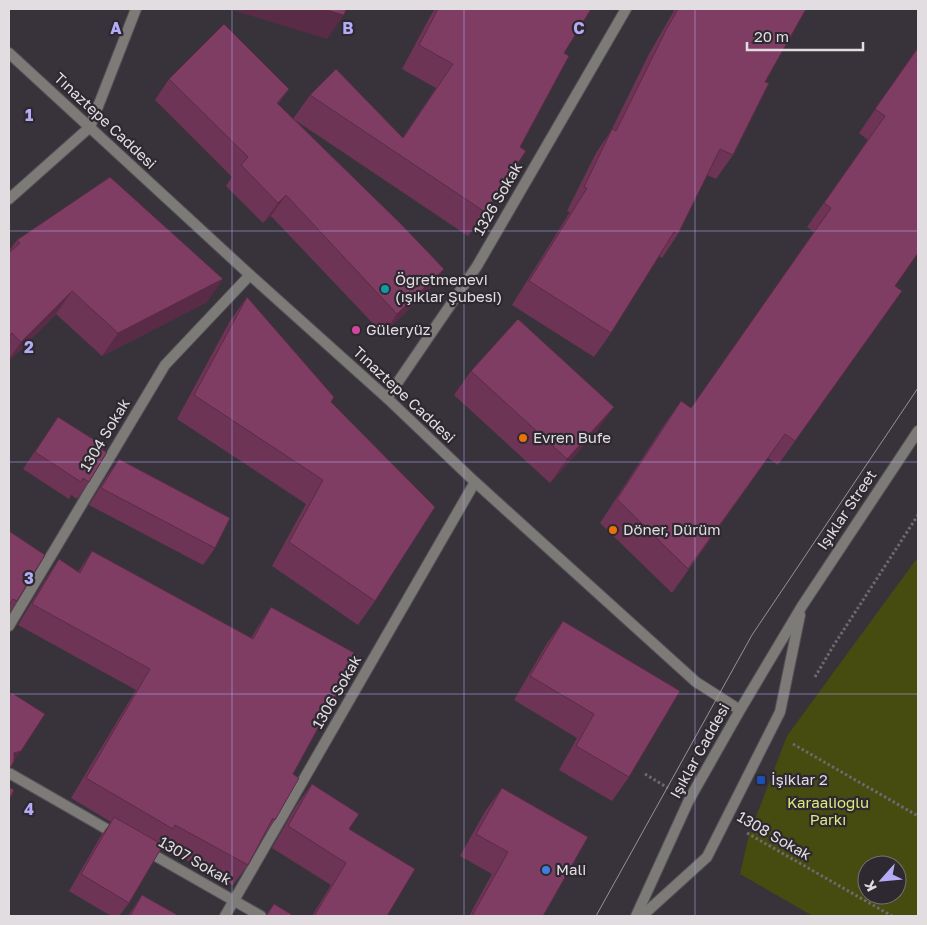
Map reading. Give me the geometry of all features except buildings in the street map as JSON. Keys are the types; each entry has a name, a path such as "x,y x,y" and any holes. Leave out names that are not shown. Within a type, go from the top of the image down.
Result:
{"street":[{"path":"9,199 90,127 136,9"},
{"name":"1326 Sokak","path":"387,398 477,266 626,9"},
{"name":"Tınaztepe Caddesi","path":"9,53 387,398 475,482 696,682 740,710"},
{"name":"1304 Sokak","path":"9,626 165,365 250,274"},
{"name":"Işıklar Street","path":"802,606 918,431"},
{"name":"1306 Sokak","path":"225,916 475,482"},
{"path":"642,916 707,857 780,712 802,606"},
{"name":"Işıklar Caddesi","path":"636,916 689,800 802,606"},
{"name":"1307 Sokak","path":"9,773 261,916"}],"path":[{"path":"771,730 918,816"},
{"path":"645,774 689,800"},
{"name":"1308 Sokak","path":"725,821 892,916"}],"green space":[{"name":"Karaalioğlu Parkı","path":"918,557 918,916 813,916 740,874 749,835 787,736"}],"tram line":[{"path":"596,916 752,635 918,388"}],"place":[{"name":"Öğretmenevi (ışıklar Şubesi)","path":"385,289"},
{"name":"Güleryüz","path":"356,330"},
{"name":"Evren Bufe","path":"523,438"},
{"name":"Döner, Dürüm","path":"613,530"},
{"name":"İşiklar 2","path":"761,780"},
{"name":"Mali","path":"546,870"}]}
